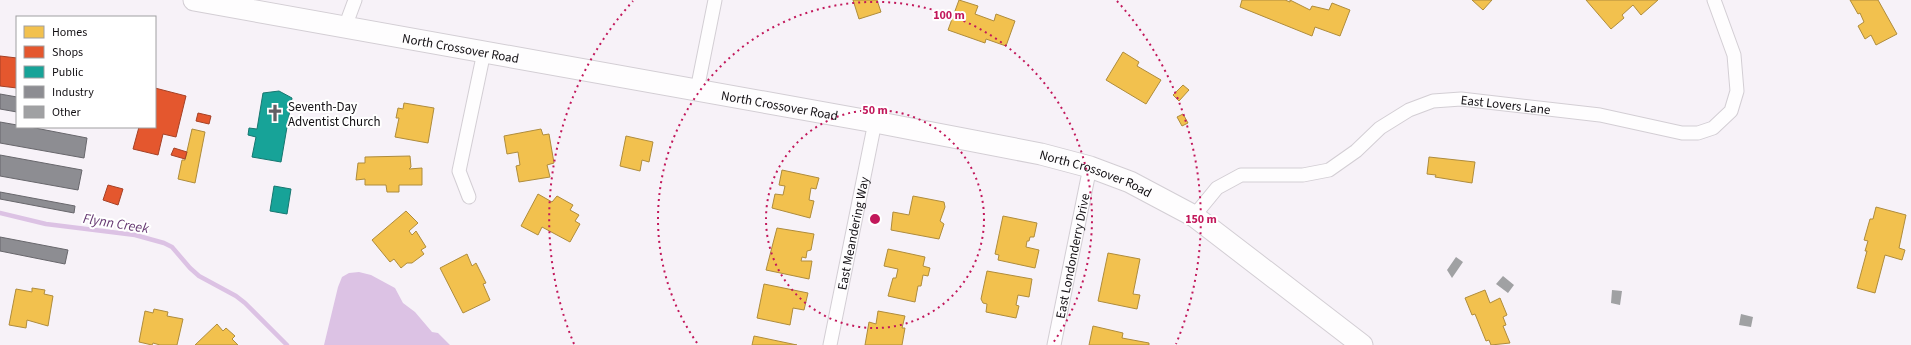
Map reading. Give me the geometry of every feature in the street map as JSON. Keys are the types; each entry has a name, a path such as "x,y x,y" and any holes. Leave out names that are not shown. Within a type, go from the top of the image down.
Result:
{"main road":[{"name":"North Crossover Road","path":"194,0 234,4 345,27 875,122 1041,154 1090,167 1130,182 1194,216 1362,345"}],"street":[{"path":"345,27 355,0"},
{"path":"697,90 716,0"},
{"name":"East Lovers Lane","path":"1194,216 1217,188 1241,175 1303,175 1329,170 1356,151 1380,128 1409,110 1433,101 1461,99 1600,115 1682,133 1698,133 1713,128 1731,111 1737,92 1734,55 1714,0"},
{"path":"469,198 459,171 484,52"},
{"name":"East Meandering Way","path":"830,345 875,122"},
{"name":"East Londonderry Drive","path":"1054,345 1090,167"}],"shaded area":[{"path":"359,272 371,275 395,288 403,303 415,312 432,332 438,333 450,345 324,345 338,287 342,277 349,273"}],"building: Homes":[{"path":"853,0 877,0 881,12 859,19"},
{"path":"959,0 978,6 975,14 994,21 996,14 1015,21 1006,46 986,39 985,43 948,30"},
{"path":"1242,0 1285,0 1290,2 1290,0 1310,10 1312,6 1329,10 1332,3 1350,10 1340,36 1315,27 1312,36 1240,7"},
{"path":"1472,0 1492,0 1483,10"},
{"path":"1586,0 1658,0 1641,15 1633,5 1622,15 1624,18 1611,29"},
{"path":"1850,0 1878,0 1897,34 1876,45 1871,35 1865,39 1858,26 1864,22 1860,13 1858,14"},
{"path":"1123,52 1139,62 1137,66 1161,80 1146,104 1106,80"},
{"path":"1183,85 1189,90 1179,101 1173,95"},
{"path":"404,103 434,108 428,143 395,137 399,118 396,118 398,108 403,109"},
{"path":"1183,114 1188,123 1182,126 1177,117"},
{"path":"192,129 205,132 195,183 178,179 182,160 185,160"},
{"path":"541,129 543,135 549,134 554,163 547,165 550,177 519,182 516,166 520,165 518,152 507,154 504,136"},
{"path":"626,136 653,142 649,162 642,160 640,171 620,166"},
{"path":"410,156 411,167 409,169 422,168 422,185 399,185 399,192 387,192 386,185 365,185 365,179 356,180 358,163 365,163 365,157"},
{"path":"1429,157 1475,162 1472,183 1435,177 1436,175 1427,174"},
{"path":"782,170 819,178 816,189 811,188 809,200 814,201 810,218 772,208 775,194 783,195 785,186 779,185"},
{"path":"538,194 552,202 557,196 573,205 570,210 579,215 575,221 580,224 570,242 542,227 538,235 521,226"},
{"path":"913,196 944,202 945,207 940,221 944,224 939,239 891,230 893,212 909,215"},
{"path":"1876,207 1906,215 1899,248 1905,250 1902,260 1885,255 1875,293 1857,288 1867,251 1865,251 1868,241 1864,240 1870,219 1873,219"},
{"path":"406,211 418,223 409,231 412,235 416,231 426,247 421,250 424,254 412,263 407,263 401,268 394,259 390,262 372,240"},
{"path":"1003,216 1037,223 1034,237 1030,237 1029,241 1027,241 1026,247 1039,250 1035,268 998,260 999,255 995,254"},
{"path":"777,228 814,234 811,250 807,251 806,258 802,257 801,261 812,261 809,279 766,270"},
{"path":"888,249 925,257 923,266 930,268 928,276 923,275 921,286 918,286 915,302 888,296 893,278 896,278 898,269 884,266"},
{"path":"1108,253 1140,259 1133,294 1140,295 1137,309 1098,301"},
{"path":"467,254 472,266 476,263 486,283 483,284 490,300 463,313 440,268"},
{"path":"987,271 1032,279 1029,297 1018,295 1016,305 1019,306 1016,318 986,312 987,304 983,303 981,299"},
{"path":"764,284 808,293 804,310 793,308 790,325 757,318"},
{"path":"32,288 45,290 44,294 53,296 48,326 27,320 26,328 9,325 16,289 32,292"},
{"path":"1485,290 1490,303 1500,298 1507,315 1503,317 1506,325 1503,326 1510,343 1491,345 1489,340 1486,341 1475,314 1472,315 1465,298"},
{"path":"154,309 168,312 167,316 183,319 177,345 160,345 153,343 152,345 139,342 145,311 153,313"},
{"path":"878,311 905,316 902,328 905,328 902,345 865,345 869,322 876,324"},
{"path":"217,324 223,331 226,328 235,336 232,339 238,345 195,345"},
{"path":"1093,326 1123,333 1122,338 1149,343 1149,345 1089,345"},
{"path":"754,336 797,345 752,345"}],"building: Shops":[{"path":"0,56 16,58 16,88 0,86"},
{"path":"156,88 186,96 176,137 163,134 158,155 133,149 139,128 156,128"},
{"path":"198,113 211,116 209,124 196,121"},
{"path":"174,148 187,152 185,159 171,155"},
{"path":"108,185 123,189 118,205 103,200"}],"building: Public":[{"name":"Seventh-Day Adventist Church","path":"279,91 292,98 281,162 252,157 256,137 248,135 249,128 257,129 263,93"},
{"path":"274,186 291,189 287,214 270,211"}],"building: Industry":[{"path":"0,94 16,97 16,112 0,109"},
{"path":"0,122 16,125 16,128 35,128 87,138 84,158 0,143"},
{"path":"0,155 82,170 78,190 0,176"},
{"path":"0,192 75,206 74,213 0,199"},
{"path":"0,237 68,250 65,264 0,251"}],"building: Other":[{"path":"1456,257 1463,262 1452,278 1447,270"},
{"path":"1503,276 1514,285 1508,293 1496,284"},
{"path":"1612,290 1622,291 1620,305 1611,303"},
{"path":"1741,314 1753,317 1751,327 1739,325"}],"waterway":[{"name":"Flynn Creek","path":"0,213 46,224 135,235 164,243 172,247 199,276 236,296 245,303 287,345"}],"place":[{"name":"Seventh-Day Adventist Church","path":"275,113"}]}
